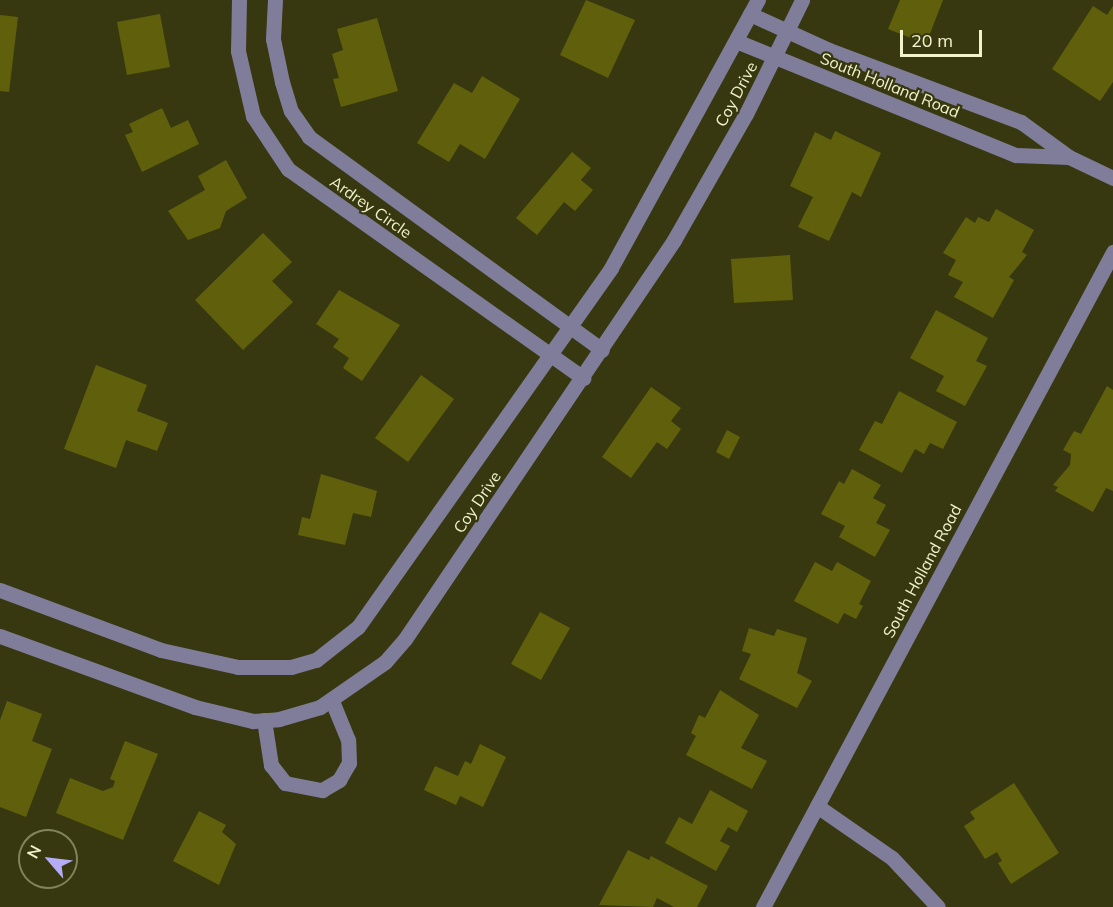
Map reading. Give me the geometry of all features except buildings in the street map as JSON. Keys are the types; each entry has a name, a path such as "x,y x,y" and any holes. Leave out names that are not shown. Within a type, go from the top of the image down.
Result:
{"street":[{"name":"Ardrey Circle","path":"239,0 238,51 254,116 288,169 583,378"},
{"name":"Ardrey Circle","path":"275,0 273,39 282,82 291,111 309,136 602,350"},
{"name":"Coy Drive","path":"0,590 161,650 212,664 265,668 316,660 358,627 570,327 633,230 758,0"},
{"name":"Coy Drive","path":"0,636 206,711 227,717 264,720 304,714 332,701 385,662 405,639 674,240 775,59 802,0"},
{"name":"South Holland Road","path":"750,14 789,32 1021,123 1069,157 1113,178"},
{"name":"South Holland Road","path":"736,41 775,59 1016,155 1069,157"},
{"name":"South Holland Road","path":"763,907 1113,252"},
{"path":"264,720 271,765 285,783 322,790 339,780 349,763 348,740 332,701"},
{"path":"817,807 892,858 938,907"}]}
